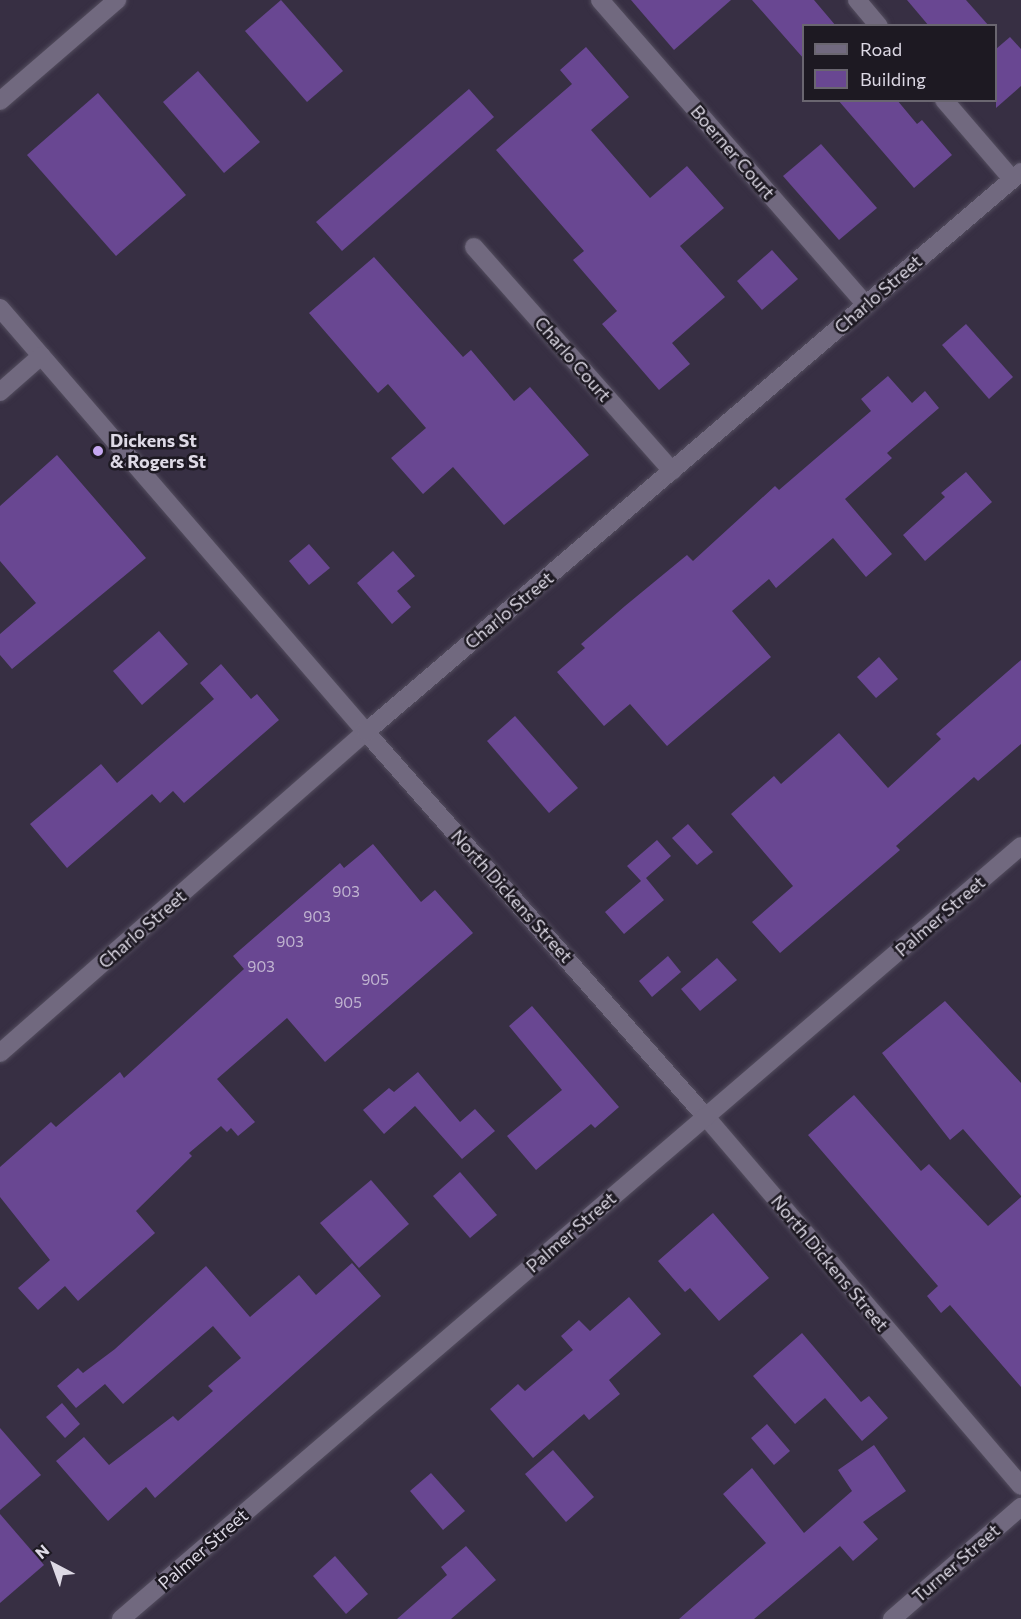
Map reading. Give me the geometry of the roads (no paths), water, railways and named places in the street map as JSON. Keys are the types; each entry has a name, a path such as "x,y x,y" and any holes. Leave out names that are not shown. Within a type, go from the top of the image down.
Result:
{"street":[{"path":"0,101 117,0"},
{"name":"Boerner Court","path":"600,0 866,305"},
{"path":"856,0 877,24"},
{"path":"946,102 1016,175"},
{"name":"Charlo Street","path":"0,1053 366,732 1016,175"},
{"name":"Charlo Court","path":"474,247 672,471"},
{"name":"North Dickens Street","path":"0,308 366,732 706,1117 1021,1486"},
{"path":"0,392 41,356"},
{"name":"Palmer Street","path":"121,1619 1021,846"},
{"name":"Turner Street","path":"892,1619 1021,1507"}],"place":[{"name":"Dickens St & Rogers St","path":"98,451"}]}
